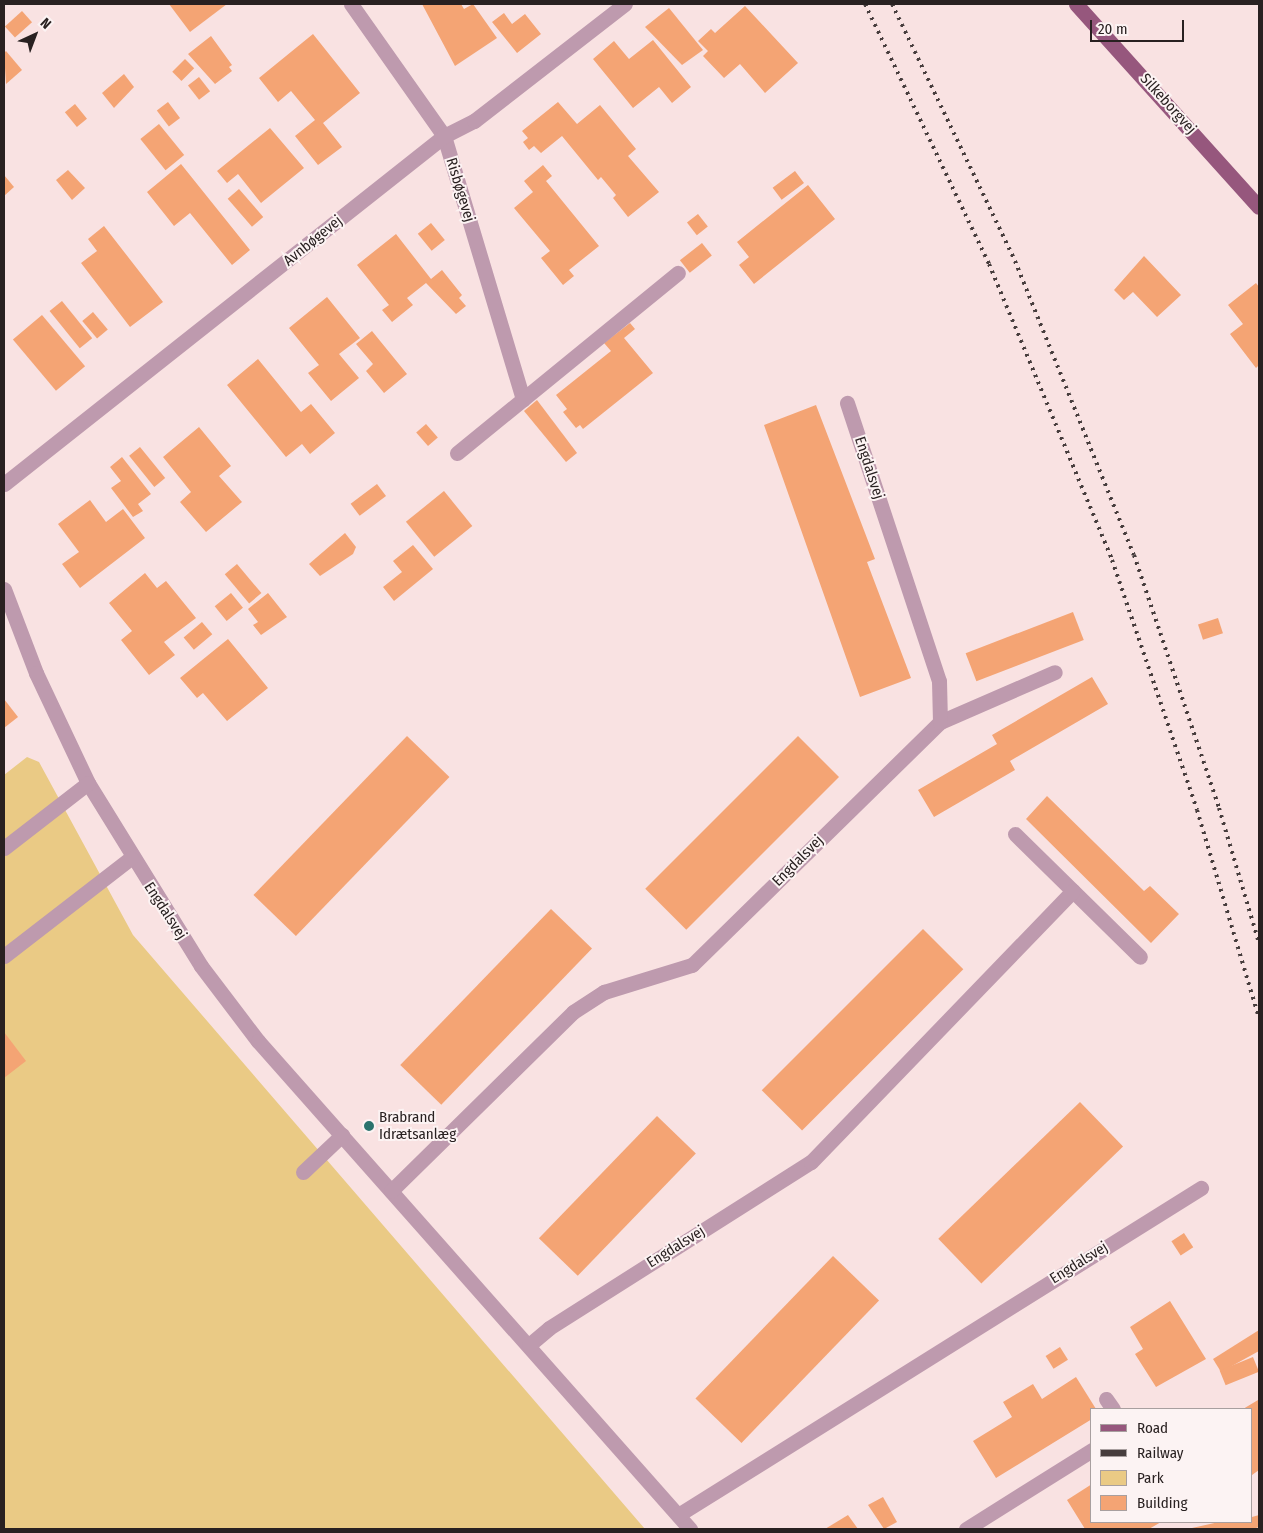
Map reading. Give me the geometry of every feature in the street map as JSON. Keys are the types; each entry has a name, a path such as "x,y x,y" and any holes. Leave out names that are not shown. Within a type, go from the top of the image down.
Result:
{"main road":[{"name":"Silkeborgvej","path":"1076,4 1259,206"}],"street":[{"name":"Risbøgevej","path":"351,4 444,136 523,399"},
{"name":"Avnbøgevej","path":"4,484 444,136 474,122 625,4"},
{"path":"457,453 678,273"},
{"name":"Engdalsvej","path":"391,1191 573,1012 604,992 692,966 940,722 939,681 847,403"},
{"name":"Engdalsvej","path":"4,589 36,673 88,783 131,858 200,966 244,1023 690,1529"},
{"path":"940,722 1055,672"},
{"path":"4,848 88,783"},
{"path":"1015,834 1140,957"},
{"path":"4,956 131,858"},
{"name":"Engdalsvej","path":"529,1345 549,1328 811,1162 1074,891"},
{"path":"303,1172 342,1135"},
{"name":"Engdalsvej","path":"678,1515 1201,1188"},
{"path":"966,1529 1090,1451"}],"green space":[{"path":"27,757 39,762 133,935 645,1529 4,1529 4,775"}],"building":[{"path":"169,4 227,4 190,32"},
{"path":"422,4 461,4 464,9 473,4 497,38 455,66"},
{"path":"745,6 798,63 765,93 740,64 724,78 703,56 708,51 698,41 711,29 715,33"},
{"path":"669,8 703,50 682,65 645,27"},
{"path":"22,11 32,22 15,38 5,26"},
{"path":"504,13 512,24 525,14 541,34 517,53 492,22"},
{"path":"313,34 360,93 323,123 342,147 318,165 295,136 315,120 291,91 278,102 259,78"},
{"path":"211,36 232,65 229,67 232,71 215,84 188,54"},
{"path":"653,40 691,87 672,103 659,87 633,108 593,59 614,41 629,59"},
{"path":"6,51 22,70 6,84 4,53"},
{"path":"185,59 194,68 181,81 172,72"},
{"path":"124,74 134,87 114,108 102,93"},
{"path":"199,77 210,91 199,100 188,86"},
{"path":"168,102 180,118 169,126 157,110"},
{"path":"558,102 577,124 600,105 636,149 628,156 659,192 628,217 613,198 616,195 601,177 598,180 562,136 541,153 534,146 529,150 523,142 528,138 522,131"},
{"path":"75,104 87,119 77,127 65,112"},
{"path":"159,124 184,155 166,170 140,139"},
{"path":"270,128 304,168 261,203 238,174 227,183 217,171"},
{"path":"181,164 250,250 232,265 190,213 174,226 147,192"},
{"path":"543,165 552,176 546,181 599,246 569,270 574,276 563,285 541,258 550,251 514,208 533,192 524,181"},
{"path":"68,170 85,188 72,200 56,180"},
{"path":"795,171 804,183 782,200 773,188"},
{"path":"4,175 14,187 4,196"},
{"path":"808,185 835,219 754,284 739,265 749,257 737,242"},
{"path":"239,189 263,217 252,227 228,199"},
{"path":"698,214 708,227 697,235 687,223"},
{"path":"431,223 445,240 432,251 418,234"},
{"path":"104,226 163,302 130,327 81,263 97,251 88,239"},
{"path":"396,234 431,279 442,270 462,295 459,298 466,306 456,314 426,283 407,298 413,305 392,322 382,310 389,305 357,265"},
{"path":"702,243 712,256 690,273 680,260"},
{"path":"1144,256 1181,295 1157,317 1133,292 1124,300 1114,290"},
{"path":"1256,283 1259,287 1259,365 1256,368 1230,334 1243,324 1228,305"},
{"path":"327,297 360,338 339,354 359,378 331,401 308,373 319,365 289,328"},
{"path":"62,301 92,338 80,348 50,311"},
{"path":"93,312 108,330 97,339 82,321"},
{"path":"42,315 85,366 56,391 13,339"},
{"path":"630,323 635,329 624,338 653,373 583,429 580,425 576,428 563,412 567,409 556,395 611,351 604,343"},
{"path":"372,331 407,374 384,393 366,371 373,364 356,344"},
{"path":"258,359 301,412 311,404 335,433 310,454 302,444 286,457 227,385"},
{"path":"537,400 577,453 566,462 524,411"},
{"path":"816,405 875,559 867,562 911,678 860,697 764,425"},
{"path":"426,424 438,438 428,446 416,433"},
{"path":"199,427 231,466 219,476 242,502 206,532 180,502 191,492 163,457"},
{"path":"140,447 165,478 154,487 129,456"},
{"path":"122,457 151,494 138,504 143,511 133,517 111,488 121,481 110,467"},
{"path":"377,484 386,496 360,516 351,504"},
{"path":"444,491 472,526 434,557 406,522"},
{"path":"90,500 106,522 123,509 145,538 80,588 62,564 79,552 58,524"},
{"path":"345,533 356,547 353,554 320,576 309,564"},
{"path":"413,545 433,569 394,601 383,587 402,572 393,561"},
{"path":"237,564 261,593 249,603 225,574"},
{"path":"145,573 157,588 166,581 196,618 164,642 175,655 149,675 121,640 132,631 109,603"},
{"path":"231,593 243,608 227,621 215,606"},
{"path":"268,593 287,617 261,635 253,625 258,622 248,609"},
{"path":"1073,612 1084,640 976,681 966,653"},
{"path":"1218,618 1223,633 1203,640 1198,624"},
{"path":"202,622 212,634 194,650 184,637"},
{"path":"228,639 268,688 227,721 203,693 197,698 180,678"},
{"path":"1092,677 1108,704 1010,761 1015,770 934,817 918,790 997,744 992,735"},
{"path":"4,699 18,717 4,728"},
{"path":"407,736 449,777 296,936 253,895"},
{"path":"798,736 839,777 686,930 645,889"},
{"path":"1047,796 1144,891 1150,886 1179,914 1151,943 1026,819"},
{"path":"551,909 592,949 441,1105 400,1065"},
{"path":"923,929 963,969 802,1131 762,1090"},
{"path":"4,1032 26,1061 4,1078"},
{"path":"1080,1102 1123,1147 981,1283 938,1239"},
{"path":"657,1116 696,1154 578,1276 539,1238"},
{"path":"1184,1233 1193,1247 1181,1255 1171,1241"},
{"path":"833,1256 879,1300 741,1443 695,1398"},
{"path":"1170,1301 1206,1359 1156,1387 1135,1354 1143,1349 1130,1327"},
{"path":"1259,1330 1259,1351 1221,1372 1213,1359"},
{"path":"1060,1347 1068,1360 1054,1369 1046,1356"},
{"path":"1253,1357 1259,1372 1226,1385 1220,1370"},
{"path":"1076,1377 1095,1408 1090,1408 1090,1420 996,1478 973,1441 1012,1417 1003,1402 1033,1384 1042,1399"},
{"path":"1258,1400 1259,1470 1253,1474 1253,1408 1245,1408"},
{"path":"1090,1485 1090,1523 1159,1523 1149,1529 1085,1529 1067,1500"},
{"path":"883,1497 897,1522 884,1529 868,1505"},
{"path":"848,1515 858,1529 825,1529"},
{"path":"1259,1515 1259,1527 1253,1529 1192,1528 1214,1523 1253,1523 1253,1517"}],"railway":[{"path":"865,4 989,264 1112,560 1197,810 1259,1018"},
{"path":"892,4 1015,261 1134,555 1219,808 1259,943"}],"place":[{"name":"Brabrand Idrætsanlæg","path":"369,1126"}]}
